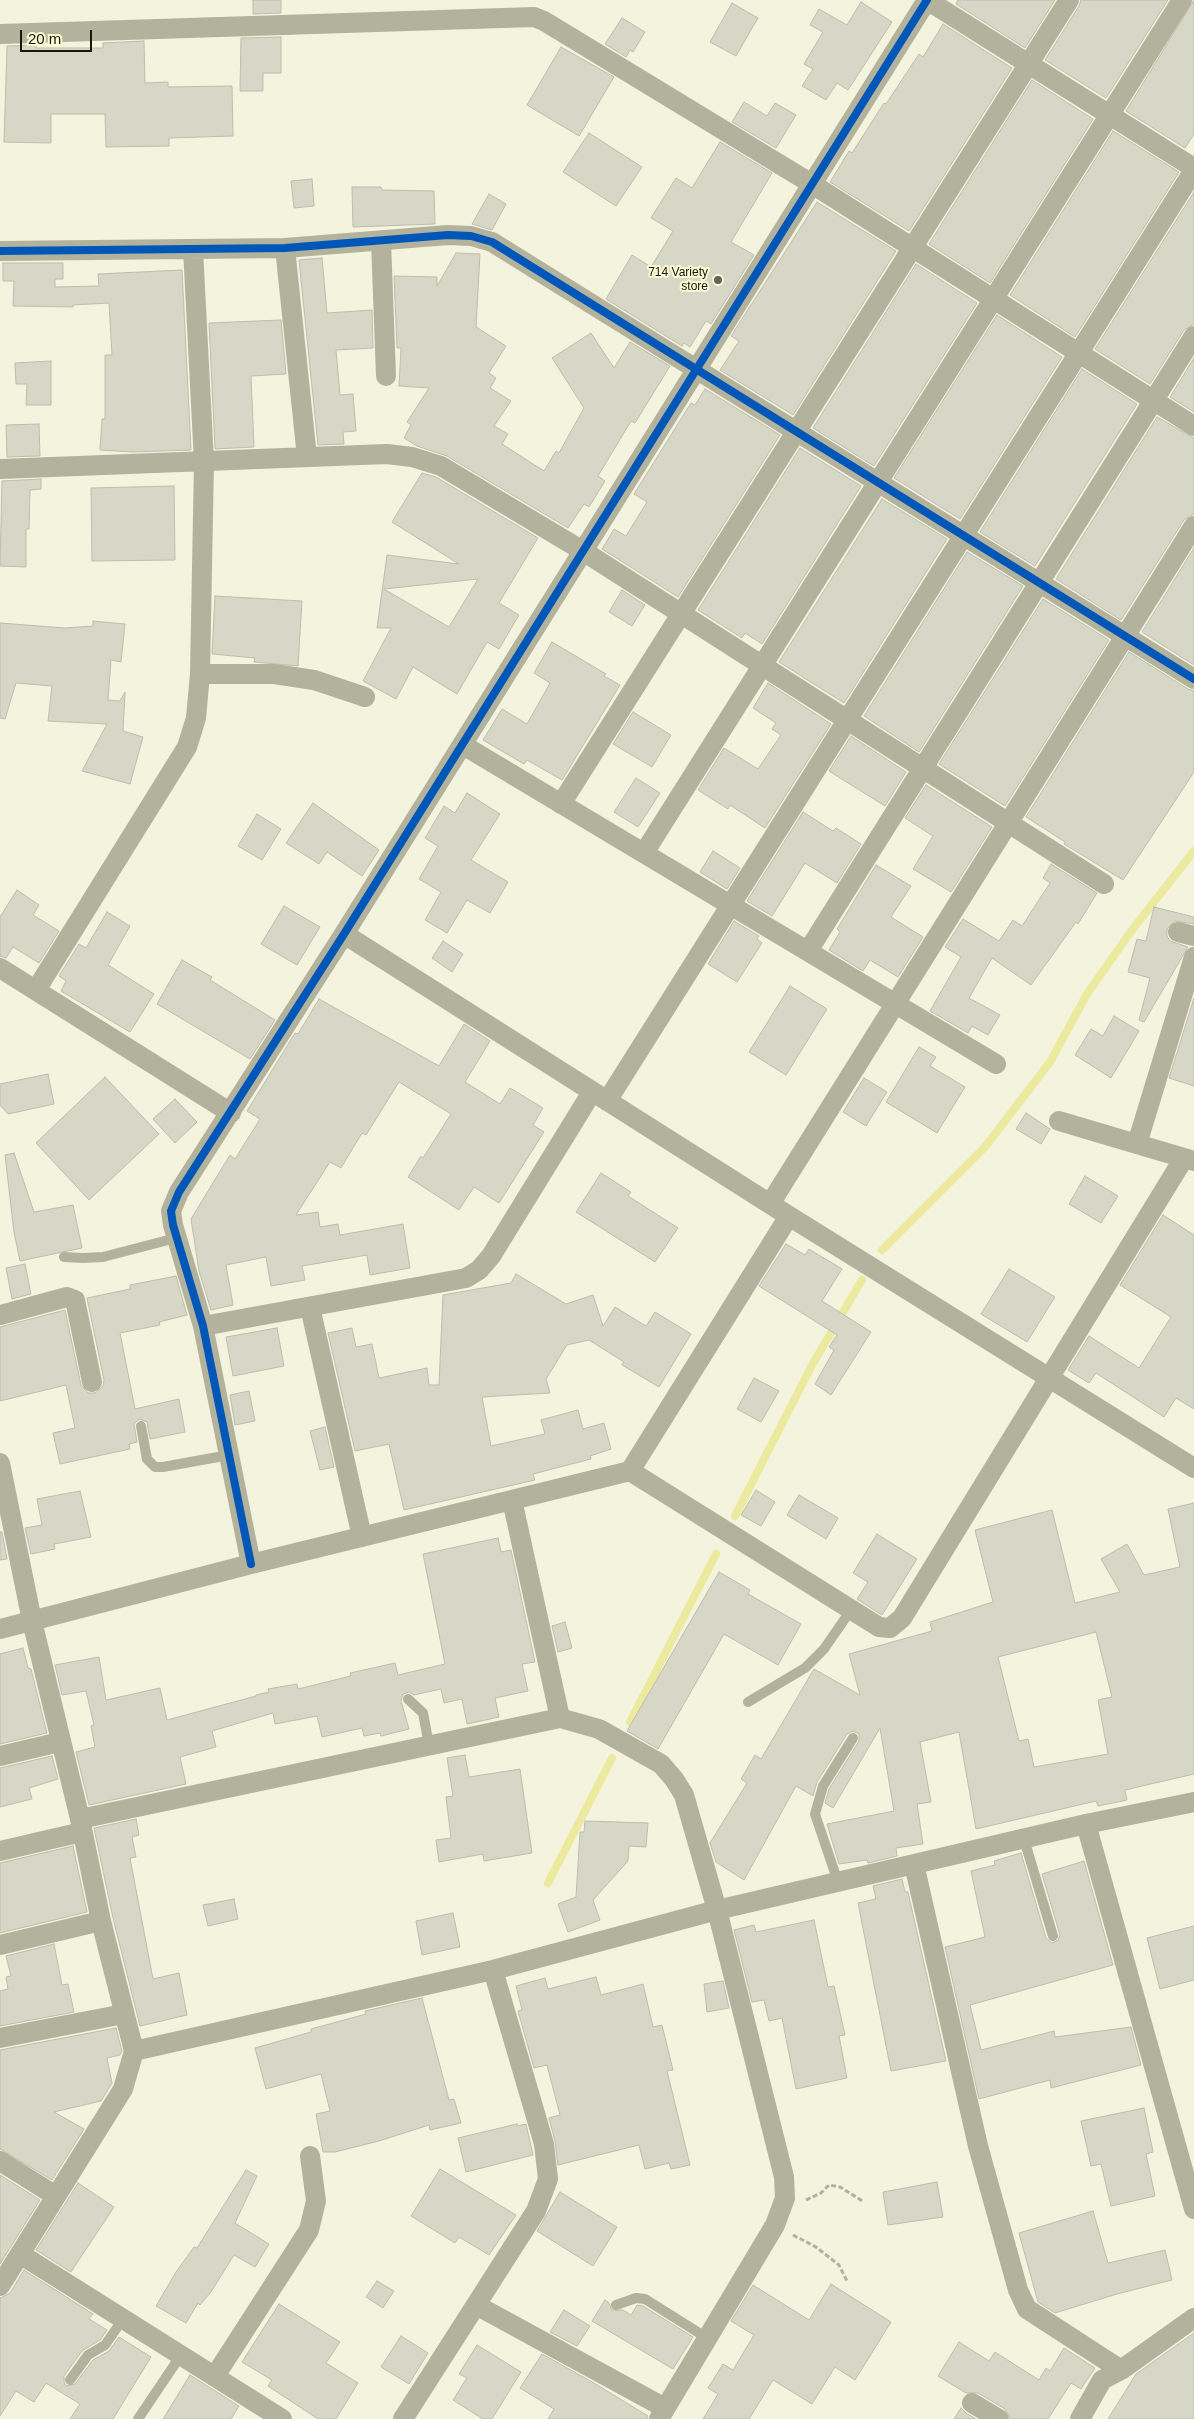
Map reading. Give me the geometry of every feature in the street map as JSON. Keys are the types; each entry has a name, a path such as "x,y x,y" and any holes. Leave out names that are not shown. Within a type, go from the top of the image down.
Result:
{"street":[{"path":"203,1326 466,1278 479,1270 491,1256 730,904 1194,169 1110,114 927,0 463,745 179,1192 171,1210 176,1238 203,1326 251,1564"},
{"path":"562,804 1069,0"},
{"path":"644,853 1182,0"},
{"path":"0,34 534,17 544,21 812,184 1194,426"},
{"path":"0,251 285,248 448,235 471,236 492,242 1194,679"},
{"path":"382,240 386,376"},
{"path":"285,248 307,457"},
{"path":"36,990 187,747 196,718 200,674 204,462 193,249"},
{"path":"808,951 1194,336"},
{"path":"0,469 387,454 412,457 441,466 583,551 1104,884"},
{"path":"770,1204 1194,526"},
{"path":"200,674 274,674 314,680 365,697"},
{"path":"463,745 996,1064"},
{"path":"344,934 789,1216 1194,1468"},
{"path":"1137,1144 1194,957"},
{"path":"0,968 230,1113"},
{"path":"630,1471 879,1627 890,1628 902,1618 1048,1378 1189,1160 1060,1121"},
{"path":"0,1629 251,1564 630,1471 789,1216"},
{"path":"0,1315 67,1297 75,1300 92,1382"},
{"path":"310,1306 362,1537"},
{"path":"0,1463 4,1511 81,1826 101,1921 134,2051 124,2089 2,2280"},
{"path":"512,1500 560,1718"},
{"path":"0,1851 81,1826 429,1745 560,1718 599,1729 661,1764 674,1779 684,1795 717,1910 784,2177 785,2198 775,2225 662,2413 476,2305"},
{"path":"0,1756 60,1742"},
{"path":"134,2051 493,1970 717,1910 1086,1824 1194,1802"},
{"path":"1086,1824 1194,2209"},
{"path":"914,1864 976,2137 1018,2290 1027,2309 1121,2370"},
{"path":"0,1945 101,1921"},
{"path":"403,2419 476,2305 503,2250 536,2211 548,2179 544,2144 493,1970"},
{"path":"0,2038 124,2014"},
{"path":"215,2376 309,2230 316,2201 310,2156"},
{"path":"0,2161 56,2196"},
{"path":"20,2254 282,2419"},
{"path":"1080,2419 1102,2380 1121,2370 1194,2318"},
{"path":"972,2403 999,2419"}],"lane":[{"path":"64,1257 103,1257 176,1238"},
{"path":"141,1426 147,1459 155,1467 229,1455"},
{"path":"748,1702 805,1668 824,1649 851,1610"},
{"path":"408,1699 423,1713 429,1745"},
{"path":"838,1882 816,1814 823,1786 853,1738"},
{"path":"1024,1839 1053,1936"},
{"path":"616,2305 636,2298 645,2300 707,2338"},
{"path":"70,2380 88,2355 105,2345 123,2319"},
{"path":"138,2419 180,2355"}],"path":[{"path":"785,2198 805,2200 821,2193 829,2184 840,2187 864,2202"},
{"path":"775,2225 816,2247 839,2265 847,2281"}],"building":[{"path":"253,0 281,0 281,13 253,14"},
{"path":"958,0 1055,0 1025,48 956,4"},
{"path":"1081,0 1168,0 1106,98 1045,60"},
{"path":"1194,0 1194,134 1185,148 1126,111"},
{"path":"861,2 892,22 848,90 837,83 826,100 802,86 813,69 804,64 823,32 810,25 819,9 847,25"},
{"path":"732,3 758,18 736,56 710,42"},
{"path":"622,18 645,32 633,52 630,50 626,57 605,44"},
{"path":"943,24 1012,68 909,231 830,182 849,151 852,153 884,103 886,104 919,54 923,57"},
{"path":"281,37 281,73 263,73 263,91 240,91 241,38"},
{"path":"144,41 145,83 168,82 168,87 232,86 233,136 169,138 169,146 106,147 105,114 51,114 51,143 4,142 7,46 36,45 36,48 103,48 103,43"},
{"path":"561,47 614,77 579,136 527,105"},
{"path":"1032,80 1093,119 990,283 929,244"},
{"path":"744,102 767,116 775,103 796,115 776,148 732,122"},
{"path":"1113,131 1179,172 1075,337 1010,295"},
{"path":"589,133 642,167 616,206 563,172"},
{"path":"720,142 772,173 731,242 754,255 711,324 706,321 690,347 684,343 682,346 606,299 632,255 651,267 673,231 651,218 676,178 692,188"},
{"path":"312,179 314,206 294,208 291,181"},
{"path":"352,187 381,187 382,190 434,191 435,224 353,227"},
{"path":"1194,192 1194,324 1184,330 1150,384 1095,349"},
{"path":"489,194 506,204 492,230 472,224"},
{"path":"817,202 896,251 793,415 720,370 739,341 731,336"},
{"path":"456,253 480,254 476,327 506,346 489,373 496,378 490,388 511,401 494,426 508,434 502,444 544,471 556,451 559,453 584,408 552,358 591,333 614,368 630,342 670,366 635,423 631,421 598,476 605,481 589,507 584,504 568,528 447,456 417,446 404,438 411,425 407,422 429,388 399,386 401,348 397,348 394,276 437,277 437,286"},
{"path":"322,258 327,313 372,310 373,348 336,350 340,395 353,394 356,431 343,432 344,444 318,445 299,260"},
{"path":"3,263 63,263 63,279 55,279 55,287 99,286 98,274 182,270 191,450 132,452 100,450 102,419 105,419 105,355 112,355 109,303 73,305 73,307 13,306 14,281 3,281"},
{"path":"916,264 977,303 874,466 813,428"},
{"path":"997,315 1062,357 960,519 894,478"},
{"path":"281,320 286,374 251,376 254,447 215,449 209,323"},
{"path":"1194,358 1194,412 1170,397"},
{"path":"51,361 51,405 26,405 27,384 16,384 15,363"},
{"path":"1082,369 1137,404 1035,566 980,532"},
{"path":"705,389 780,435 678,597 602,549 614,529 626,536 647,502 634,494 691,403 695,405"},
{"path":"1157,417 1194,438 1194,514 1184,520 1121,620 1056,579"},
{"path":"39,424 40,456 7,457 6,425"},
{"path":"800,448 861,486 762,644 745,633 742,638 698,610"},
{"path":"422,473 436,477 538,538 499,603 519,615 499,649 487,642 457,694 413,667 396,699 363,681 391,628 377,628 387,555 459,564 392,522","holes":["478,579 449,627 384,589"]},
{"path":"41,479 41,489 30,490 29,529 26,529 26,567 0,566 2,481"},
{"path":"174,486 175,560 92,561 91,488"},
{"path":"882,499 947,539 844,703 779,662"},
{"path":"1194,548 1194,665 1142,632"},
{"path":"967,552 1023,586 919,752 864,716"},
{"path":"622,590 645,605 632,626 609,612"},
{"path":"215,596 302,601 298,666 254,662 255,658 212,654"},
{"path":"1043,599 1109,640 1005,806 939,764"},
{"path":"93,621 125,624 121,662 111,660 108,700 120,701 125,692 123,731 143,737 130,784 82,771 107,724 48,721 52,686 16,683 5,719 0,718 0,623 65,628 93,626"},
{"path":"552,642 606,674 604,676 620,685 562,780 527,760 524,764 483,740 502,709 527,724 550,683 534,673"},
{"path":"1129,652 1194,691 1194,772 1123,880 1064,844 1065,842 1026,817"},
{"path":"768,683 831,724 765,828 730,805 728,809 698,790 724,748 758,769 781,735 772,729 776,723 753,708"},
{"path":"633,712 671,735 652,767 613,744"},
{"path":"851,736 906,772 885,806 829,771"},
{"path":"636,778 660,793 638,827 614,812"},
{"path":"926,785 992,827 951,892 913,869 933,836 905,818"},
{"path":"467,793 500,814 471,860 508,882 490,913 467,900 447,933 425,920 441,892 419,879 438,846 425,838 444,806 455,813"},
{"path":"313,803 379,850 362,876 327,852 319,864 286,843"},
{"path":"803,812 833,831 836,828 861,844 837,883 805,863 772,916 747,901"},
{"path":"257,814 281,829 262,860 238,846"},
{"path":"713,851 740,868 727,889 700,872"},
{"path":"1051,864 1097,893 1078,924 1076,922 1031,985 992,958 969,998 1000,1015 988,1035 972,1026 968,1033 930,1011 961,957 945,947 963,919 999,941 1013,920 1022,926 1050,883 1043,878"},
{"path":"876,865 911,886 891,917 923,937 898,977 870,960 863,971 829,950 840,932 837,929"},
{"path":"17,890 39,905 33,915 59,931 39,963 13,947 6,958 0,956 0,917"},
{"path":"284,906 320,927 297,965 261,944"},
{"path":"1154,907 1194,917 1194,924 1175,921 1167,929 1167,936 1170,941 1188,947 1144,1022 1139,1020 1150,978 1128,972 1137,939 1146,941"},
{"path":"107,912 130,926 108,965 154,994 130,1032 61,991 66,981 59,976 79,944 86,948"},
{"path":"734,921 759,936 757,939 762,943 737,982 708,964"},
{"path":"443,941 463,954 452,972 432,958"},
{"path":"182,960 212,977 210,980 275,1020 250,1059 157,1004"},
{"path":"790,986 827,1009 786,1075 749,1052"},
{"path":"1194,998 1194,1086 1169,1078"},
{"path":"319,999 439,1066 464,1024 490,1041 465,1082 500,1104 510,1088 543,1108 533,1125 544,1132 499,1203 474,1187 459,1210 408,1177 421,1156 423,1158 451,1114 399,1082 366,1135 362,1133 341,1168 330,1162 296,1215 318,1212 320,1227 338,1224 340,1235 403,1224 410,1268 370,1275 367,1255 302,1266 305,1280 271,1286 266,1257 226,1265 233,1305 211,1310 199,1271 191,1219 230,1155 235,1159 260,1119 247,1111 295,1033 298,1034"},
{"path":"1114,1016 1139,1031 1111,1078 1075,1055 1091,1029 1103,1036"},
{"path":"919,1047 936,1057 930,1066 965,1087 937,1133 886,1102"},
{"path":"48,1074 54,1104 8,1114 0,1105 0,1084"},
{"path":"105,1077 159,1134 89,1200 36,1143"},
{"path":"864,1078 887,1092 866,1126 843,1112"},
{"path":"175,1099 197,1122 175,1143 153,1119"},
{"path":"1026,1113 1050,1129 1041,1144 1016,1129"},
{"path":"14,1153 34,1212 73,1205 82,1248 20,1261 14,1232 5,1155"},
{"path":"601,1173 631,1192 628,1196 678,1228 655,1262 576,1212"},
{"path":"1085,1176 1118,1196 1101,1223 1069,1204"},
{"path":"1163,1215 1194,1235 1194,1409 1176,1398 1164,1417 1096,1373 1089,1383 1068,1370 1089,1336 1139,1368 1171,1317 1120,1285"},
{"path":"786,1244 805,1255 809,1249 842,1269 822,1301 871,1332 831,1395 815,1384 834,1350 829,1347 837,1335 759,1286"},
{"path":"25,1264 31,1294 12,1299 6,1268"},
{"path":"1009,1269 1055,1297 1027,1342 981,1314"},
{"path":"516,1274 566,1304 593,1295 603,1326 615,1307 646,1326 655,1312 691,1334 659,1387 622,1365 624,1362 589,1340 567,1345 546,1379 550,1393 482,1397 491,1446 545,1434 541,1420 578,1410 583,1429 604,1423 611,1449 590,1456 591,1459 533,1474 535,1480 404,1510 389,1444 355,1451 328,1333 352,1328 356,1347 372,1344 379,1378 427,1368 429,1385 439,1385 443,1295 511,1283"},
{"path":"176,1276 187,1315 159,1322 160,1325 120,1333 135,1409 179,1399 185,1432 150,1439 147,1422 139,1419 134,1424 137,1442 129,1444 130,1449 60,1464 53,1433 75,1428 66,1385 0,1401 0,1327 65,1310 81,1385 88,1393 95,1393 103,1386 104,1380 87,1298 130,1289 130,1285"},
{"path":"277,1328 284,1366 233,1376 226,1337"},
{"path":"754,1378 779,1391 761,1422 737,1409"},
{"path":"249,1391 255,1421 235,1425 230,1395"},
{"path":"325,1427 334,1467 320,1470 310,1431"},
{"path":"756,1490 775,1502 761,1526 741,1515"},
{"path":"80,1491 91,1537 54,1544 55,1549 31,1554 25,1528 42,1525 37,1499"},
{"path":"799,1495 838,1518 826,1539 787,1515"},
{"path":"1194,1503 1194,1774 1125,1790 1127,1800 1098,1806 1096,1801 976,1829 959,1732 920,1742 931,1802 917,1804 923,1844 896,1848 897,1856 868,1863 867,1860 839,1864 827,1824 894,1811 880,1728 833,1808 825,1803 829,1789 859,1741 859,1734 853,1731 847,1734 817,1782 813,1796 796,1786 744,1880 716,1862 710,1843 747,1783 741,1779 755,1755 761,1759 814,1669 860,1695 849,1654 932,1631 930,1622 993,1602 975,1530 1052,1510 1075,1603 1120,1592 1101,1559 1127,1544 1144,1575 1180,1567 1168,1509","holes":["1096,1632 1112,1697 1098,1700 1108,1754 1034,1767 1028,1739 1019,1741 998,1657"]},
{"path":"0,1532 2,1532 7,1559 0,1560"},
{"path":"877,1534 917,1559 882,1615 857,1599 868,1582 853,1573"},
{"path":"498,1538 501,1552 511,1550 535,1662 522,1664 528,1691 495,1698 499,1717 467,1724 462,1699 444,1703 441,1689 414,1695 409,1692 403,1694 401,1701 409,1729 381,1736 380,1733 364,1736 362,1728 322,1737 317,1716 275,1724 273,1713 212,1731 216,1747 180,1757 186,1784 89,1805 76,1752 95,1747 91,1726 94,1725 86,1691 62,1695 55,1665 99,1657 106,1700 160,1688 167,1720 256,1696 269,1692 268,1689 297,1684 298,1689 351,1676 350,1673 395,1663 398,1675 445,1664 423,1554"},
{"path":"719,1572 750,1590 748,1594 801,1624 778,1665 724,1634 658,1749 627,1731"},
{"path":"565,1622 572,1648 558,1652 552,1626"},
{"path":"23,1648 28,1668 31,1669 47,1733 0,1744 0,1654"},
{"path":"465,1755 469,1777 520,1769 532,1853 484,1861 483,1854 439,1862 436,1840 451,1838 446,1797 453,1796 447,1758"},
{"path":"52,1756 58,1779 29,1788 32,1799 0,1807 0,1768"},
{"path":"136,1819 139,1835 132,1837 136,1857 130,1858 153,1979 179,1973 187,2015 140,2026 113,1918 94,1828"},
{"path":"585,1821 648,1823 646,1847 629,1846 628,1861 593,1900 600,1920 568,1932 558,1904 576,1897 580,1832 584,1832"},
{"path":"73,1846 87,1912 0,1933 0,1863"},
{"path":"1021,1853 1046,1938 1052,1943 1058,1940 1060,1935 1042,1874 1084,1861 1113,1965 970,2005 981,2050 1054,2031 1055,2037 1131,2027 1141,2065 1051,2088 1050,2080 979,2099 945,1947 985,1937 971,1871 995,1865 994,1861"},
{"path":"902,1879 905,1892 908,1892 946,2061 891,2071 858,1903 876,1899 873,1886"},
{"path":"234,1899 238,1919 208,1926 203,1905"},
{"path":"453,1913 460,1947 422,1955 416,1921"},
{"path":"814,1920 828,1987 834,1986 845,2035 839,2036 847,2078 796,2089 782,2018 769,2021 764,2000 752,2002 734,1930 754,1925 756,1932"},
{"path":"1194,1926 1194,1980 1160,1989 1147,1938"},
{"path":"54,1944 62,1985 68,1984 74,2012 0,2026 0,1991 8,1989 6,1977 11,1976 6,1956"},
{"path":"596,1977 601,1995 643,1984 653,2027 662,2025 673,2070 667,2071 690,2165 671,2169 669,2163 645,2169 639,2145 558,2165 555,2141 549,2118 560,2115 547,2065 534,2068 518,2011 522,2010 516,1986 545,1978 548,1989"},
{"path":"723,1981 729,2008 707,2012 704,1984"},
{"path":"422,1998 449,2100 454,2099 461,2123 430,2130 429,2125 379,2141 335,2152 323,2152 316,2114 330,2111 321,2074 266,2089 255,2048 311,2032 311,2029 366,2014 365,2011"},
{"path":"116,2028 122,2051 120,2055 107,2058 112,2083 101,2101 54,2112 84,2129 52,2180 0,2149 0,2050"},
{"path":"1144,2108 1153,2152 1146,2154 1155,2196 1111,2206 1101,2164 1091,2166 1081,2121"},
{"path":"517,2124 517,2126 526,2124 533,2155 466,2172 458,2138"},
{"path":"440,2169 516,2215 489,2255 459,2237 455,2243 411,2216"},
{"path":"246,2170 257,2176 235,2223 269,2244 255,2267 234,2255 211,2292 200,2305 198,2303 186,2323 156,2306 176,2272 194,2247 197,2248"},
{"path":"0,2175 40,2200 0,2264"},
{"path":"937,2182 943,2217 888,2225 883,2192"},
{"path":"78,2183 114,2207 71,2272 36,2250"},
{"path":"560,2192 617,2227 593,2266 537,2231"},
{"path":"1093,2211 1108,2263 1165,2250 1172,2280 1055,2313 1038,2302 1019,2233"},
{"path":"24,2270 93,2314 89,2319 107,2330 100,2340 82,2351 64,2376 66,2386 75,2384 93,2360 109,2351 119,2337 151,2357 113,2419 70,2419 80,2404 46,2383 34,2402 16,2391 0,2416 0,2298 10,2293"},
{"path":"377,2281 394,2291 383,2308 366,2297"},
{"path":"831,2284 891,2322 855,2380 835,2367 812,2404 773,2380 749,2419 703,2419 718,2394 708,2388 723,2364 733,2370 754,2335 731,2321 753,2285 809,2320"},
{"path":"605,2300 609,2303 612,2310 623,2310 631,2315 637,2305 643,2306 693,2337 673,2369 592,2321"},
{"path":"279,2304 340,2342 326,2363 358,2383 336,2419 318,2419 268,2386 272,2380 242,2362"},
{"path":"564,2310 590,2326 577,2346 550,2332"},
{"path":"1194,2333 1194,2419 1108,2419 1136,2374"},
{"path":"401,2336 428,2353 409,2384 381,2367"},
{"path":"959,2342 989,2361 995,2352 1039,2380 1046,2368 1050,2371 1064,2348 1095,2368 1081,2389 1071,2383 1048,2419 1011,2419 1005,2409 978,2393 966,2393 938,2376"},
{"path":"477,2345 521,2372 492,2419 483,2419 453,2400 467,2378 459,2374"},
{"path":"542,2354 648,2416 647,2419 548,2419 554,2409 520,2388"},
{"path":"190,2375 239,2406 231,2419 163,2419"},
{"path":"961,2408 966,2413 976,2419 954,2419"}],"waterway":[{"path":"882,1250 985,1147 1050,1062 1087,994 1132,930 1194,851"},
{"path":"735,1516 812,1365 862,1280"},
{"path":"630,1722 716,1554"},
{"path":"548,1883 612,1758"}],"cycle path":[{"path":"251,1564 203,1326 173,1225 171,1211 179,1192 344,934 927,0"},
{"path":"0,251 285,248 448,235 471,236 492,242 1194,679"}],"place":[{"name":"714 Variety store","path":"718,280"}]}
